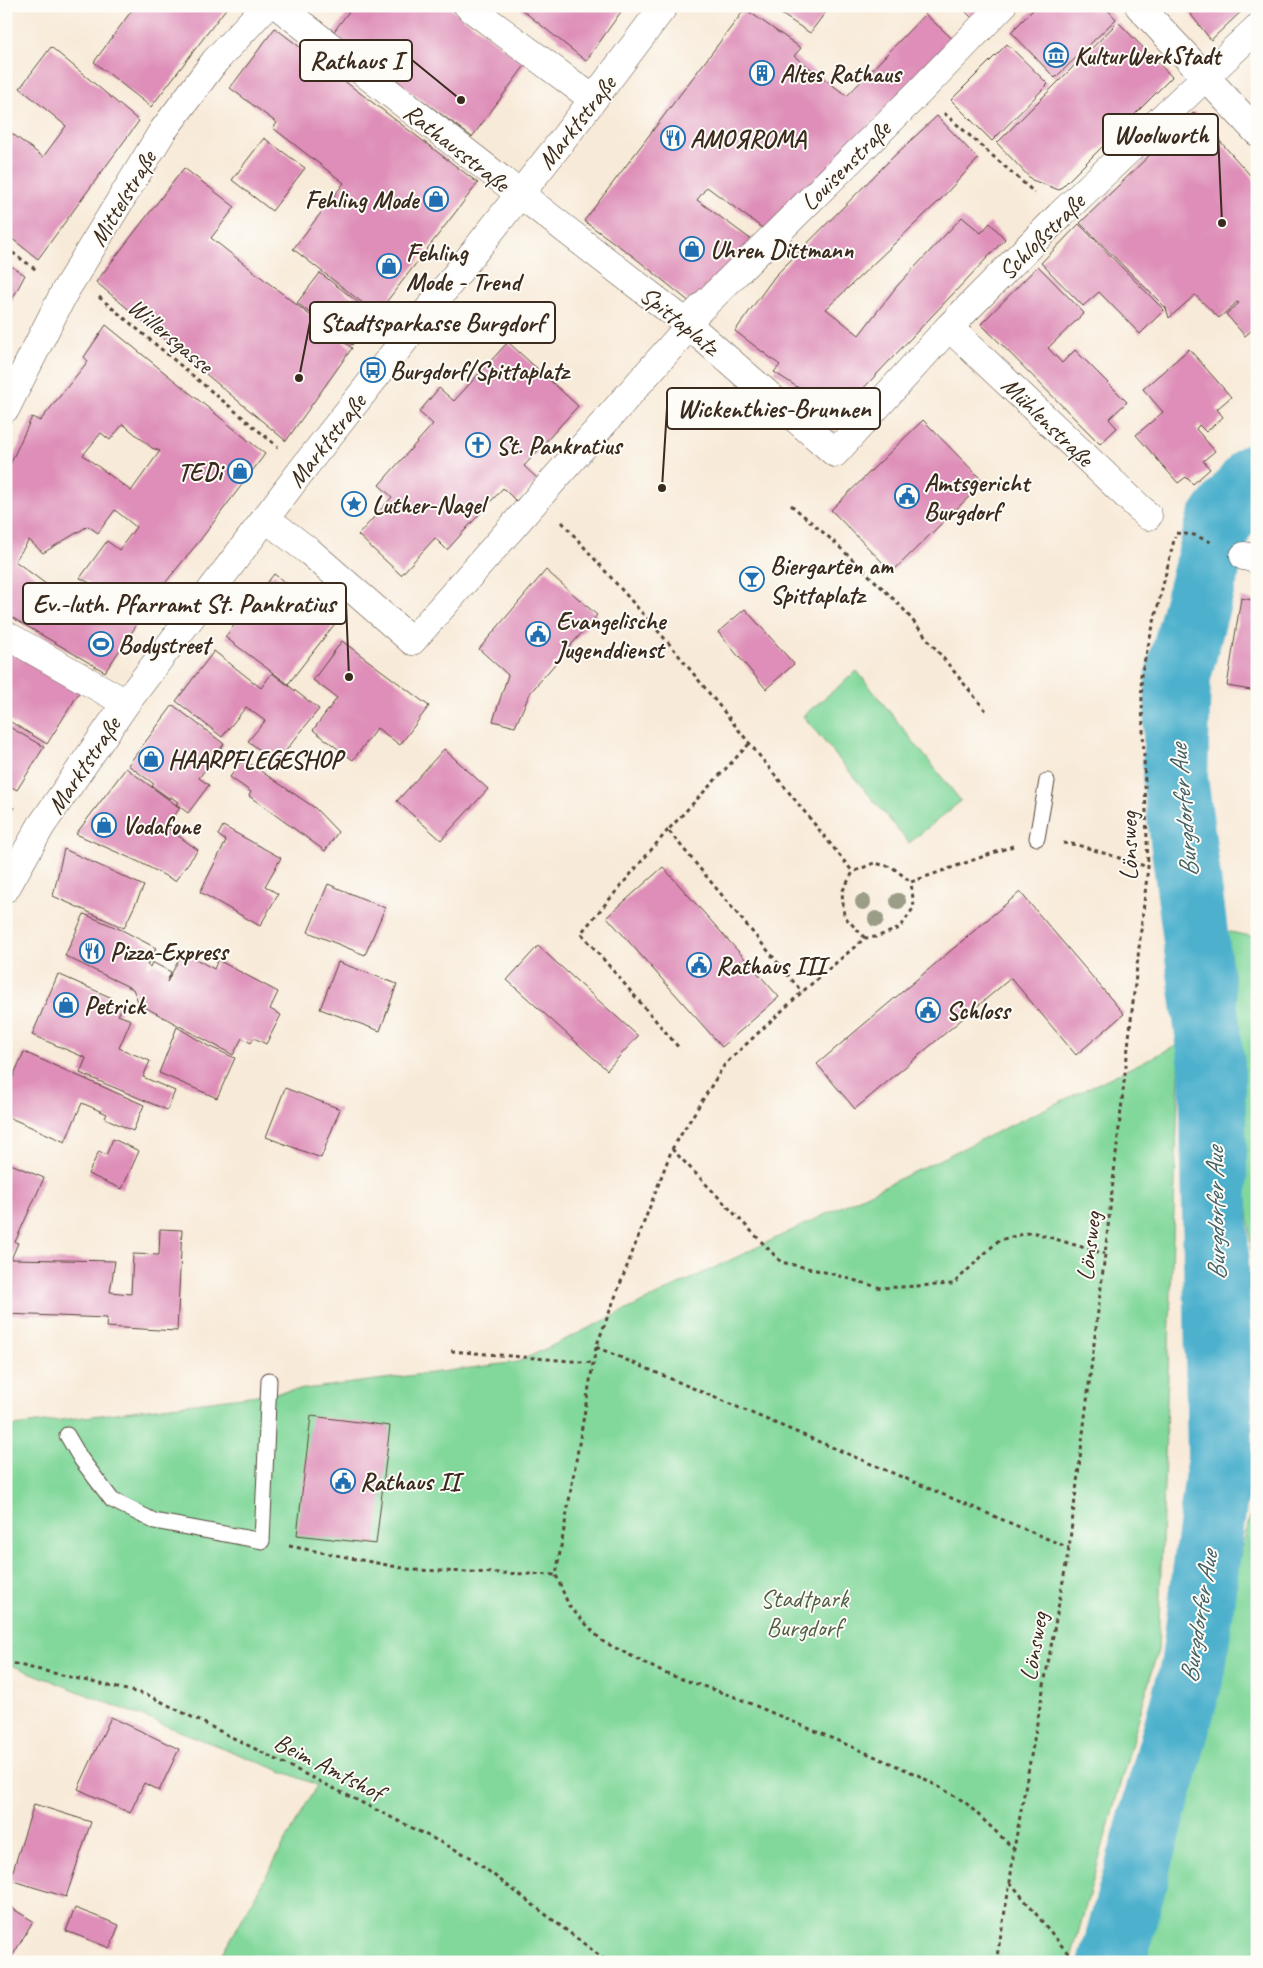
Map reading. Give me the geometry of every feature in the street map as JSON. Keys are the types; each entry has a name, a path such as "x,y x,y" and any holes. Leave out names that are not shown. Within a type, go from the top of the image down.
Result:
{"street":[{"name":"Mittelstraße","path":"6,408 65,291 162,132 215,61 266,6"},
{"name":"Rathausstraße","path":"278,6 519,194"},
{"path":"468,6 593,100"},
{"name":"Marktstraße","path":"6,888 42,826 126,702 305,466 593,100 664,6"},
{"name":"Louisenstraße","path":"265,518 310,552 412,640 540,497 688,325 1002,6"},
{"path":"1138,6 1257,132"},
{"name":"Schloßstraße","path":"835,453 949,326 1060,215 1257,28"},
{"name":"Spittaplatz","path":"519,194 688,325 835,453"},
{"name":"Mühlenstraße","path":"949,326 1148,516"},
{"path":"6,635 126,702"}],"lane":[{"path":"1037,838 1047,781"},
{"path":"67,1435 81,1459 112,1500 154,1521 262,1542 269,1380"}],"path":[{"path":"919,92 1060,215"},
{"path":"6,248 65,291"},
{"name":"Willersgasse","path":"65,291 96,294 278,447 305,466"},
{"path":"540,497 672,647 853,872"},
{"path":"791,504 900,605 987,712"},
{"name":"Lönsweg","path":"996,1962 1014,1849 1069,1548 1105,1254 1148,867 1141,675 1176,533 1194,535"},
{"path":"680,1049 581,933 668,830 749,744"},
{"path":"668,830 802,992"},
{"path":"912,882 1037,838 1078,846 1148,867"},
{"path":"864,938 844,916 842,892 853,872 874,862 892,867 912,882 914,907 900,928 876,937 864,938 802,992 725,1064 672,1149 596,1347 556,1576 569,1606 602,1641 664,1672 735,1697 918,1775 965,1802 1014,1849"},
{"path":"672,1149 781,1262 881,1288 953,1284 999,1240 1032,1232 1105,1254"},
{"path":"596,1347 1069,1548"},
{"path":"451,1351 594,1363"},
{"path":"262,1542 413,1570 556,1576"},
{"name":"Beim Amtshof","path":"6,1662 148,1694 470,1856 608,1962"},
{"path":"1010,1882 1076,1962"}],"green space":[{"path":"857,671 961,801 909,843 803,716"},
{"path":"1224,931 1257,937 1257,1317"},
{"name":"Stadtpark Burgdorf","path":"1180,1044 1158,1650 1070,1962 218,1962 317,1785 6,1663 6,1427 518,1362"},
{"path":"1257,1490 1257,1962 1135,1962"}],"building":[{"path":"135,6 228,6 151,107 94,62"},
{"path":"353,6 447,6 526,64 472,137 332,34"},
{"path":"517,6 625,6 586,61"},
{"path":"769,6 830,6 810,33"},
{"path":"960,6 990,6 976,22"},
{"name":"KulturWerkStadt","path":"1037,6 1104,6 1116,19 1055,78 1011,32"},
{"path":"1184,6 1247,6 1211,40"},
{"path":"745,9 801,48 794,56 847,96 925,14 955,41 765,230 707,187 697,200 752,240 691,303 634,257 584,221"},
{"path":"1118,22 1172,77 1059,190 1032,180 997,143"},
{"path":"275,28 478,183 377,314 293,249 344,183 273,128 277,123 230,88"},
{"path":"1007,44 1048,84 992,141 951,100"},
{"path":"51,47 139,121 38,259 6,234 6,129 43,157 66,126 20,88"},
{"path":"1194,112 1257,183 1257,326 1245,336 1226,314 1239,303 1237,302 1219,318 1195,295 1169,318 1166,308 1080,223"},
{"path":"937,116 978,159 939,201 826,309 859,335 897,286 962,217 981,233 990,223 1005,239 839,414 774,372 780,365 735,331 775,276 892,158"},
{"path":"264,138 305,168 272,211 232,180"},
{"path":"184,168 235,207 211,238 352,348 286,441 96,282"},
{"path":"1079,224 1164,310 1140,334 1099,292 1083,306 1041,263"},
{"path":"6,263 25,275 6,311"},
{"path":"1038,266 1084,313 1048,348 1062,363 1075,350 1127,402 1109,419 1117,428 1100,444 981,324"},
{"path":"320,273 375,315 352,345 297,303"},
{"path":"106,325 265,454 165,583 105,672 6,614 6,473 32,417 40,421 88,361 84,357","holes":["123,424 152,448 160,451 131,491 83,455 101,433 110,440","115,510 136,527 119,550 107,541 80,578 90,583 74,605 15,561 29,540 43,553 88,526 98,533"]},
{"name":"St. Pankratius","path":"508,342 578,406 524,466 538,479 516,501 503,488 447,550 435,538 401,575 358,535 392,497 379,485 433,424 419,412 439,388 454,401"},
{"path":"1189,349 1231,397 1217,409 1223,417 1206,432 1199,425 1196,429 1215,451 1203,461 1210,469 1193,484 1186,477 1178,483 1136,435 1163,412 1143,389"},
{"name":"Amtsgericht Burgdorf","path":"923,420 984,482 892,572 831,510"},
{"path":"546,570 597,615 530,693 515,727 493,721 508,675 479,649"},
{"path":"274,574 337,621 288,684 225,637"},
{"path":"1241,598 1257,601 1257,691 1227,686"},
{"path":"745,609 794,664 766,689 718,632"},
{"path":"342,641 429,706 400,745 377,728 353,760 313,730 337,698 313,680"},
{"path":"6,644 82,688 47,744 6,719"},
{"path":"214,651 261,688 272,673 319,709 276,763 248,741 265,721 246,707 222,737 176,701"},
{"path":"173,705 224,744 199,778 209,785 188,813 176,804 178,802 171,797 170,799 152,786 154,784 128,765"},
{"path":"6,725 44,747 17,790 6,784"},
{"path":"444,749 488,789 441,840 397,801"},
{"path":"243,759 315,808 338,832 325,851 249,796 251,792 230,777"},
{"path":"126,768 180,808 166,827 198,850 175,881 139,862 76,834"},
{"path":"223,826 281,858 265,886 278,894 260,926 200,892 226,841 218,835"},
{"path":"64,849 144,886 124,928 53,896"},
{"name":"Rathaus III","path":"663,867 779,997 722,1047 607,917"},
{"path":"328,884 385,908 365,955 308,932"},
{"path":"1020,892 1124,1014 1076,1055 1011,978 855,1109 817,1064"},
{"path":"84,914 122,930 156,948 147,965 150,967 152,962 171,972 167,982 183,952 214,969 218,960 278,992 270,1009 281,1015 266,1044 254,1038 251,1043 242,1038 233,1055 139,1004 133,989 65,956"},
{"path":"538,946 638,1036 607,1070 507,980"},
{"path":"338,962 397,984 380,1031 320,1009"},
{"path":"58,974 112,998 110,1002 122,1008 118,1015 131,1020 119,1048 150,1061 143,1077 175,1091 167,1110 80,1073 86,1058 32,1035"},
{"path":"177,1027 210,1047 235,1058 217,1098 159,1073"},
{"path":"24,1052 144,1105 133,1131 105,1118 107,1114 82,1103 65,1142 6,1116 6,1092"},
{"path":"285,1088 340,1109 321,1158 266,1137"},
{"path":"113,1139 139,1151 122,1189 88,1174 99,1151 106,1155"},
{"path":"6,1162 44,1178 15,1242 18,1243 11,1259 115,1261 110,1292 131,1294 133,1254 159,1255 160,1229 182,1230 177,1331 106,1327 107,1318 6,1314"},
{"name":"Rathaus II","path":"311,1416 390,1426 376,1544 297,1535"},
{"path":"111,1717 179,1749 159,1791 144,1783 130,1813 78,1789"},
{"path":"34,1804 91,1822 66,1897 10,1880"},
{"path":"8,1906 33,1921 9,1962 6,1962 6,1908"},
{"path":"75,1908 119,1925 110,1948 66,1931"}],"waterway":[{"name":"Burgdorfer Aue","path":"1112,1962 1193,1668 1220,1457 1212,1065 1175,778 1178,676 1219,523 1257,475"}],"place":[{"name":"KulturWerkStadt","path":"1056,55"},
{"name":"Altes Rathaus","path":"762,73"},
{"name":"Rathaus I","path":"461,100"},
{"name":"AMOЯROMA","path":"673,138"},
{"name":"Fehling Mode","path":"436,199"},
{"name":"Woolworth","path":"1222,223"},
{"name":"Uhren Dittmann","path":"692,249"},
{"name":"Fehling Mode - Trend","path":"389,266"},
{"name":"Burgdorf/Spittaplatz","path":"373,370"},
{"name":"Stadtsparkasse Burgdorf","path":"299,378"},
{"name":"St. Pankratius","path":"478,445"},
{"name":"TEDi","path":"240,471"},
{"name":"Wickenthies-Brunnen","path":"662,488"},
{"name":"Amtsgericht Burgdorf","path":"907,496"},
{"name":"Luther-Nagel","path":"354,504"},
{"name":"Biergarten am Spittaplatz","path":"752,579"},
{"name":"Evangelische Jugenddienst","path":"538,634"},
{"name":"Bodystreet","path":"101,644"},
{"name":"Ev.-luth. Pfarramt St. Pankratius","path":"349,677"},
{"name":"HAARPFLEGESHOP","path":"151,759"},
{"name":"Vodafone","path":"104,825"},
{"name":"Pizza-Express","path":"92,951"},
{"name":"Rathaus III","path":"699,965"},
{"name":"Petrick","path":"66,1005"},
{"name":"Schloss","path":"928,1010"},
{"name":"Rathaus II","path":"343,1481"}]}
